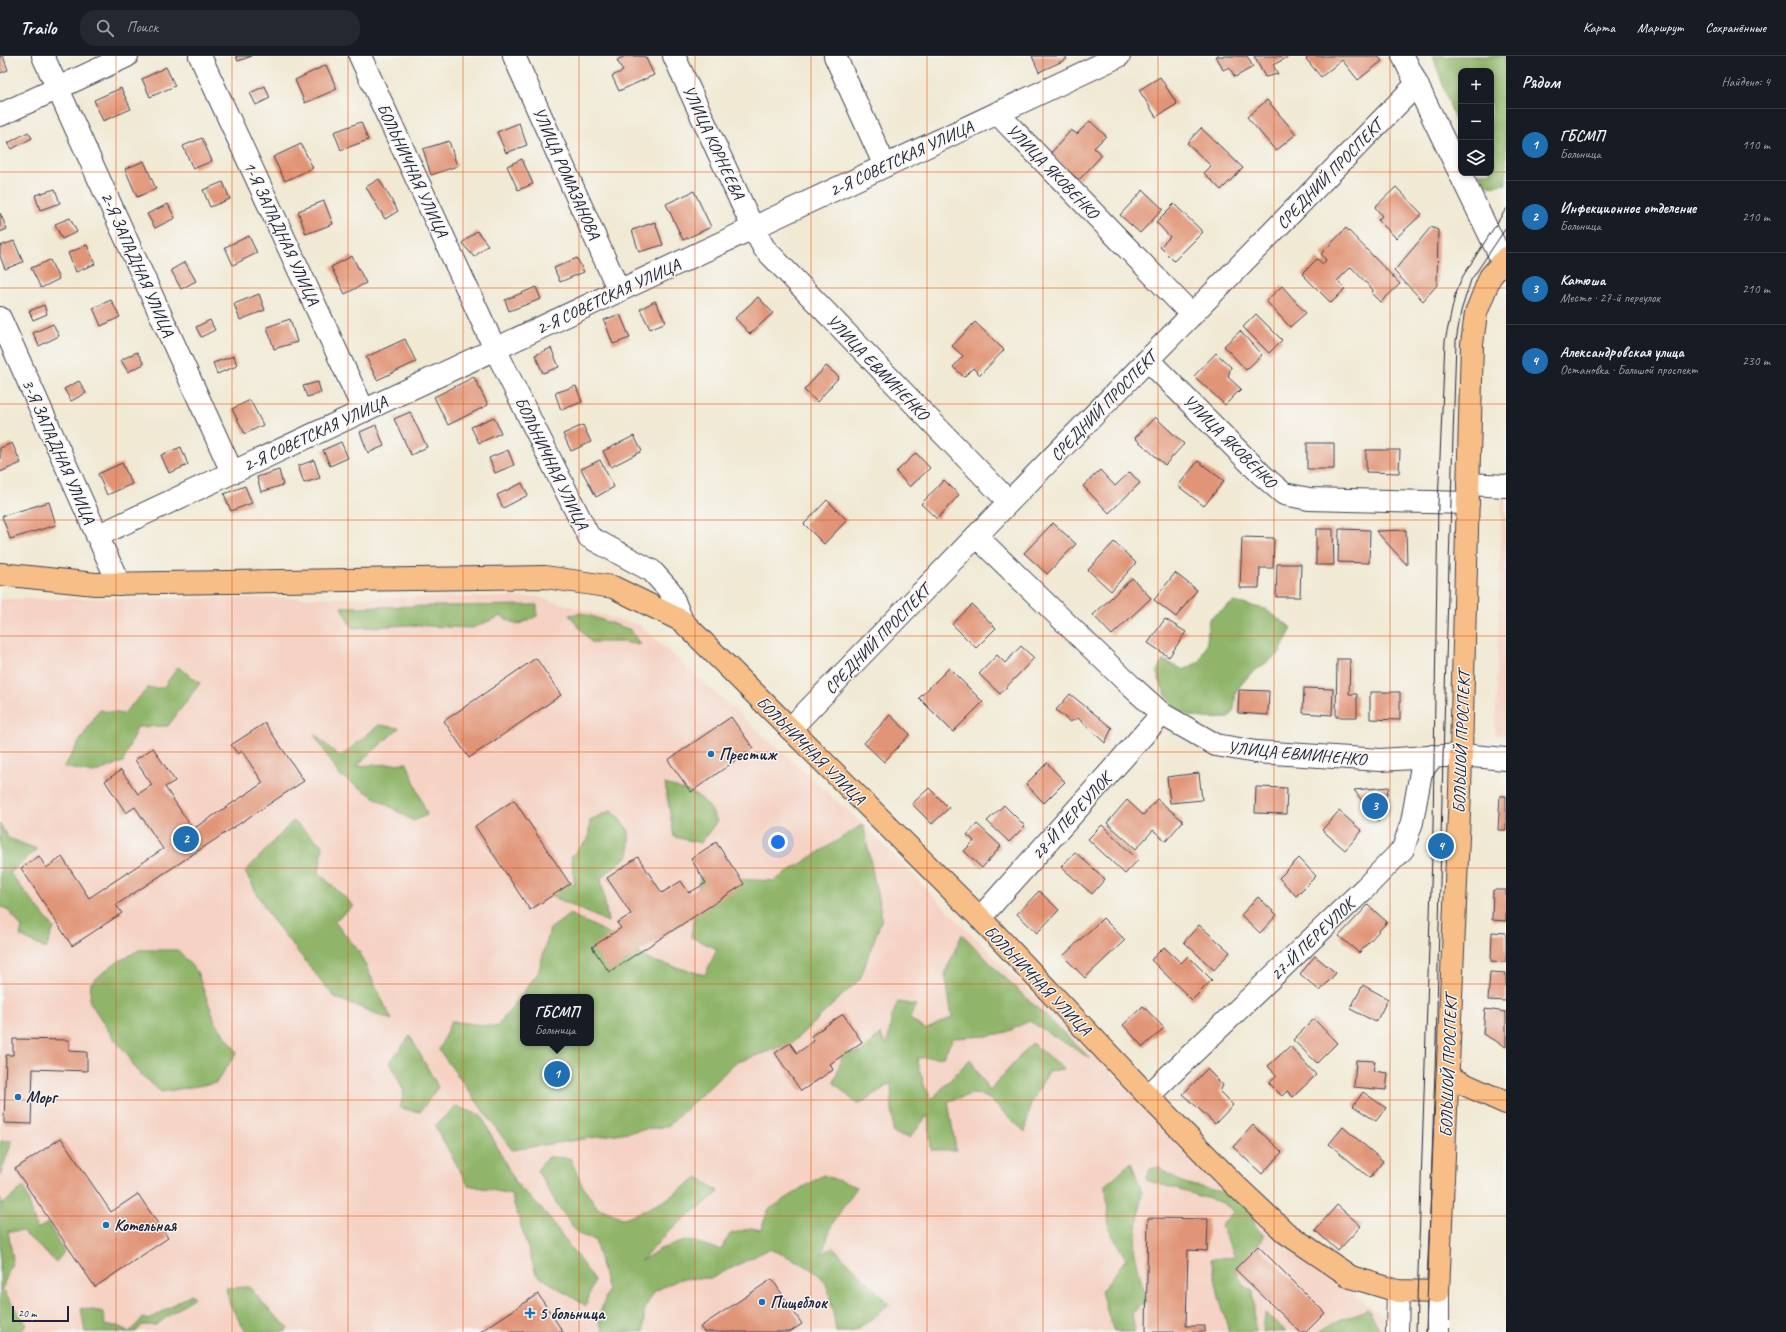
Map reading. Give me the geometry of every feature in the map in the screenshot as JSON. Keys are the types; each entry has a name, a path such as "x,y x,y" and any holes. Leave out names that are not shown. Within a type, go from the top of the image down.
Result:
{"main road":[{"name":"БОЛЬШОЙ ПРОСПЕКТ","path":"1438,1292 1461,755 1472,344 1476,313 1490,277 1504,260"},
{"path":"0,574 95,584 545,577 613,587 682,621"},
{"name":"БОЛЬНИЧНАЯ УЛИЦА","path":"682,621 980,918 1148,1096 1286,1233 1350,1277 1398,1291 1438,1292"},
{"path":"1448,1077 1506,1103"}],"street":[{"name":"2-Я ЗАПАДНАЯ УЛИЦА","path":"43,56 232,472"},
{"path":"0,115 126,56"},
{"name":"1-Я ЗАПАДНАЯ УЛИЦА","path":"200,56 364,411"},
{"name":"БОЛЬНИЧНАЯ УЛИЦА","path":"360,56 495,349 589,538 652,570 670,591 682,621"},
{"name":"УЛИЦА РОМАЗАНОВА","path":"514,56 619,291"},
{"name":"УЛИЦА КОРНЕЕВА","path":"674,56 753,228"},
{"path":"835,56 885,166"},
{"name":"2-Я СОВЕТСКАЯ УЛИЦА","path":"97,536 997,113 1097,61 1119,56"},
{"path":"1403,56 1504,260"},
{"name":"СРЕДНИЙ ПРОСПЕКТ","path":"790,729 1417,84"},
{"name":"УЛИЦА ЯКОВЕНКО","path":"997,113 1192,315"},
{"name":"УЛИЦА ЕВМИНЕНКО","path":"753,228 764,248 1009,502"},
{"name":"3-Я ЗАПАДНАЯ УЛИЦА","path":"0,318 119,584"},
{"name":"УЛИЦА ЯКОВЕНКО","path":"1148,360 1262,475 1284,494 1309,499 1468,493 1506,486"},
{"name":"УЛИЦА ЕВМИНЕНКО","path":"976,536 1131,686 1162,714 1216,745 1256,752 1380,760 1461,755 1506,759"},
{"name":"28-Й ПЕРЕУЛОК","path":"980,918 1162,714"},
{"name":"27-Й ПЕРЕУЛОК","path":"1148,1096 1365,888 1403,848 1412,822 1421,772 1434,756"},
{"path":"1398,1291 1398,1332"},
{"name":"БОЛЬШОЙ ПРОСПЕКТ","path":"1438,1292 1438,1332"}],"shaded area":[{"path":"1502,489 1506,489 1506,736 1495,735"},
{"path":"538,597 639,625 863,824 967,930 1285,1243 1395,1325 1395,1332 0,1332 0,599"}],"green space":[{"path":"1433,56 1506,56 1506,184 1488,186 1480,176 1494,176 1494,68 1458,68 1458,129"},
{"path":"1234,602 1265,609 1292,628 1279,654 1250,674 1236,691 1234,709 1229,718 1202,718 1191,716 1174,706 1162,687 1157,673 1163,660 1184,670 1200,661 1207,642 1209,619"},
{"path":"537,605 537,616 517,625 501,616 472,628 409,625 352,628 341,607"},
{"path":"582,613 631,630 640,645 622,642 591,642 569,615"},
{"path":"178,667 200,683 168,726 137,727 123,762 93,773 64,767 99,710 123,714 148,688 163,688"},
{"path":"379,725 399,728 356,766 407,763 427,815 413,821 339,775 314,734 340,757"},
{"path":"665,784 697,795 712,811 717,821 701,843 674,837"},
{"path":"612,810 629,831 629,855 601,878 608,922 550,895 553,873 575,885 571,856 588,840 590,820"},
{"path":"293,821 323,846 319,873 354,906 334,921 358,950 392,1020 334,997 271,918 245,872"},
{"path":"0,824 8,838 37,849 10,873 54,928 46,949 20,936 22,928 10,912 0,906 0,890 2,886 0,884"},
{"path":"863,824 882,918 860,979 792,1043 735,1063 668,1126 512,1150 439,1050 451,1021 497,1027 520,997 520,1046 594,1046 594,994 522,994 538,973 550,929 570,914 610,934 649,960 705,975 717,949 691,937 700,877 774,881"},
{"path":"962,934 1000,973 1091,1059 1029,1021 1007,1032 987,1036 953,1038 943,1057 917,1058 924,1085 932,1099 970,1059 989,1091 1032,1043 1064,1069 1049,1071 1031,1103 1025,1132 988,1098 976,1093 948,1101 956,1150 931,1150 928,1115 910,1138 893,1133 891,1083 858,1105 834,1083 843,1053 861,1053 880,1034 887,1045 892,1016 898,1002 916,1005 909,1018 925,1030 952,1017 945,973"},
{"path":"139,950 178,950 197,972 215,1021 237,1052 216,1083 161,1092 136,1070 128,1055 112,1036 90,1002 91,983 112,965"},
{"path":"410,1036 438,1087 420,1112 400,1108 404,1092 390,1062"},
{"path":"455,1106 481,1115 515,1182 548,1216 594,1280 586,1306 536,1274 511,1194 468,1185 435,1126"},
{"path":"1,1141 12,1141 0,1176 0,1144"},
{"path":"548,1157 570,1158 582,1185 597,1207 625,1219 664,1201 698,1177 719,1192 671,1229 640,1262 660,1249 688,1240 721,1250 730,1234 751,1228 761,1230 768,1210 823,1175 857,1187 832,1224 822,1254 833,1247 889,1304 870,1321 851,1332 836,1332 833,1312 823,1279 805,1265 769,1249 712,1278 680,1279 655,1291 644,1309 644,1332 603,1332 598,1318 608,1291 595,1240 578,1234 558,1206 537,1170"},
{"path":"1131,1162 1142,1192 1134,1249 1146,1302 1132,1313 1135,1332 1114,1332 1101,1292 1126,1259 1109,1229 1106,1185"},
{"path":"1159,1167 1181,1182 1220,1192 1244,1191 1257,1230 1265,1236 1235,1269 1244,1286 1253,1291 1255,1332 1229,1332 1219,1297 1211,1259 1235,1257 1221,1226 1234,1211 1223,1203 1146,1180 1150,1169"},
{"path":"24,1186 37,1229 48,1223 64,1252 56,1262 22,1231 8,1231 13,1260 2,1289 27,1325 20,1332 0,1332 0,1197 2,1205"},
{"path":"249,1287 271,1312 288,1327 285,1332 246,1332 230,1305 226,1288"},
{"path":"191,1294 194,1297 156,1325 142,1325 136,1332 129,1332 143,1318 149,1320"},
{"path":"81,1308 104,1312 105,1326 118,1326 129,1332 85,1332"},
{"path":"1368,1309 1379,1328 1375,1332 1319,1332 1337,1321"},
{"path":"1265,1313 1287,1332 1263,1332"}],"building":[{"path":"0,56 3,56 8,70 0,73"},
{"path":"236,56 252,56 238,61"},
{"path":"625,56 645,56 654,75 619,91 612,76 623,71 617,60"},
{"path":"1032,56 1065,56 1067,59 1039,72"},
{"path":"1216,56 1247,56 1253,67 1235,77 1229,67 1223,70"},
{"path":"1254,56 1290,56 1273,65 1278,74 1265,77"},
{"path":"1310,56 1378,56 1382,61 1358,80 1342,60 1321,77 1306,59"},
{"path":"326,65 337,89 305,103 295,80"},
{"path":"166,67 175,86 150,97 142,79"},
{"path":"1160,77 1177,104 1156,117 1139,90"},
{"path":"265,86 270,98 256,105 250,93"},
{"path":"121,88 131,109 103,121 94,100"},
{"path":"1267,100 1296,134 1276,151 1247,117"},
{"path":"1090,121 1106,136 1094,148 1102,155 1079,180 1050,154 1071,130 1077,134"},
{"path":"361,122 368,140 341,150 334,132"},
{"path":"519,123 527,145 506,153 497,132"},
{"path":"1201,128 1243,168 1221,190 1204,173 1211,166 1187,143"},
{"path":"28,132 32,138 12,149 8,143"},
{"path":"202,138 212,161 193,169 183,146"},
{"path":"449,141 457,166 431,175 423,149"},
{"path":"301,144 313,168 285,181 273,157"},
{"path":"522,159 533,184 518,190 507,166"},
{"path":"144,161 156,189 137,197 125,169"},
{"path":"379,179 398,211 385,219 366,187"},
{"path":"223,182 230,199 210,207 203,190"},
{"path":"1396,187 1422,214 1396,238 1378,220 1382,216 1375,207"},
{"path":"55,189 60,203 40,210 35,195"},
{"path":"1143,190 1163,209 1140,233 1120,215"},
{"path":"694,191 711,227 683,240 666,204"},
{"path":"324,201 333,224 306,234 298,211"},
{"path":"168,204 175,218 155,228 147,214"},
{"path":"1174,204 1203,232 1174,261 1160,247 1170,237 1156,222"},
{"path":"0,213 7,229 0,232"},
{"path":"70,218 77,232 62,239 55,224"},
{"path":"655,222 663,245 639,252 632,230"},
{"path":"1431,227 1438,230 1437,285 1423,301 1394,271"},
{"path":"1346,228 1400,284 1381,302 1372,293 1373,290 1351,267 1337,281 1345,289 1331,303 1302,274 1317,259 1323,264 1326,260 1321,254"},
{"path":"477,231 488,245 474,257 462,243"},
{"path":"249,236 257,253 233,265 225,247"},
{"path":"14,241 23,262 5,269 0,256 0,246"},
{"path":"87,245 95,264 76,272 68,253"},
{"path":"352,256 366,283 345,294 331,267"},
{"path":"577,258 584,272 560,282 554,268"},
{"path":"50,260 59,279 41,288 31,268"},
{"path":"185,262 196,281 181,289 171,270"},
{"path":"1282,286 1306,313 1290,327 1266,301"},
{"path":"536,287 541,299 509,311 505,300"},
{"path":"259,294 265,310 240,320 234,304"},
{"path":"758,297 773,313 750,334 735,318"},
{"path":"111,300 120,317 101,326 93,308"},
{"path":"655,301 666,322 650,329 640,309"},
{"path":"44,305 47,314 33,320 29,311"},
{"path":"620,314 630,338 613,344 604,320"},
{"path":"1256,314 1282,340 1269,353 1243,327"},
{"path":"290,319 297,342 274,349 267,327"},
{"path":"210,320 215,330 201,337 196,327"},
{"path":"975,322 1004,350 980,375 973,368 964,377 953,367 963,356 952,346"},
{"path":"53,324 59,336 39,346 33,333"},
{"path":"1240,331 1262,355 1246,370 1224,346"},
{"path":"405,339 416,362 377,380 366,357"},
{"path":"551,348 559,367 543,373 535,355"},
{"path":"137,352 144,364 128,372 121,360"},
{"path":"1216,353 1231,367 1228,377 1241,389 1225,405 1194,376"},
{"path":"234,356 237,366 217,374 213,363"},
{"path":"826,366 839,377 817,402 804,390"},
{"path":"474,377 488,405 448,425 434,397"},
{"path":"79,381 86,393 71,401 64,389"},
{"path":"318,382 321,393 307,397 303,386"},
{"path":"576,386 582,402 561,410 555,393"},
{"path":"250,400 263,425 245,434 232,409"},
{"path":"410,412 427,447 411,455 394,419"},
{"path":"494,417 501,433 479,443 471,427"},
{"path":"1155,417 1184,444 1165,465 1135,438"},
{"path":"376,425 384,446 368,453 360,432"},
{"path":"583,425 591,442 571,451 563,434"},
{"path":"634,436 642,451 611,467 603,451"},
{"path":"341,442 348,458 330,466 323,450"},
{"path":"12,443 21,463 0,472 0,448"},
{"path":"1307,443 1334,443 1334,469 1307,469"},
{"path":"181,447 188,465 169,473 161,455"},
{"path":"508,450 514,465 495,473 489,458"},
{"path":"1366,450 1400,450 1399,473 1366,472"},
{"path":"916,453 930,468 910,487 896,472"},
{"path":"314,460 320,478 304,483 298,466"},
{"path":"600,460 614,487 596,497 581,469"},
{"path":"1198,461 1224,481 1204,506 1178,486"},
{"path":"122,463 132,484 107,495 98,474"},
{"path":"279,470 283,485 261,492 257,477"},
{"path":"1100,470 1115,486 1130,472 1140,483 1109,513 1083,486"},
{"path":"944,480 959,495 937,519 921,504"},
{"path":"522,483 528,495 503,508 497,495"},
{"path":"245,486 252,503 231,511 224,494"},
{"path":"827,500 847,520 824,544 804,524"},
{"path":"49,502 56,525 10,539 2,516"},
{"path":"1053,523 1076,544 1047,574 1024,553"},
{"path":"1316,529 1333,529 1334,565 1316,565"},
{"path":"1339,529 1370,530 1369,563 1338,562"},
{"path":"1406,530 1407,565 1376,531"},
{"path":"1242,537 1274,538 1273,568 1260,568 1259,588 1240,588"},
{"path":"1114,542 1136,563 1111,591 1088,570"},
{"path":"1277,564 1301,564 1300,597 1276,597"},
{"path":"1175,573 1197,590 1176,617 1154,600"},
{"path":"1132,578 1151,598 1112,635 1093,615"},
{"path":"972,605 996,628 976,648 952,624"},
{"path":"1165,619 1186,632 1169,657 1148,643"},
{"path":"1021,646 1034,658 1000,694 979,674 997,655 1005,663"},
{"path":"536,658 561,695 469,758 444,721"},
{"path":"1337,659 1350,659 1349,694 1357,694 1357,717 1336,717"},
{"path":"949,668 983,702 953,732 919,698"},
{"path":"1304,688 1333,689 1332,715 1303,713"},
{"path":"1239,690 1269,691 1268,715 1238,713"},
{"path":"1370,692 1400,692 1400,720 1370,719"},
{"path":"1070,694 1112,728 1105,743 1078,718 1070,722 1056,710"},
{"path":"890,715 910,734 884,762 864,743"},
{"name":"Престиж","path":"731,717 753,748 691,792 668,760"},
{"path":"265,723 304,781 116,905 122,913 72,946 21,868 39,856 46,868 62,857 89,898 163,849 135,807 126,813 105,781 121,770 138,794 152,785 135,760 153,748 175,781 165,787 193,829 263,783 242,751 238,754 231,745"},
{"path":"1047,763 1065,782 1044,803 1026,784"},
{"path":"1199,773 1202,800 1170,803 1167,777"},
{"path":"1256,787 1287,788 1286,814 1255,813"},
{"path":"1389,787 1378,822 1354,790"},
{"path":"929,788 949,808 932,824 912,804"},
{"path":"1500,796 1506,796 1506,830 1498,830"},
{"path":"1157,799 1183,821 1166,841 1153,830 1136,849 1107,823 1127,800 1143,815"},
{"path":"514,800 570,884 530,910 475,826"},
{"path":"1004,805 1025,826 1009,842 987,821"},
{"path":"1339,811 1362,831 1345,850 1322,830"},
{"path":"977,824 1001,846 982,868 964,851 974,841 967,835"},
{"path":"1102,825 1138,860 1125,874 1088,839"},
{"path":"716,842 744,884 609,972 592,947 621,928 617,923 631,914 607,878 638,857 662,893 681,881 689,893 706,883 691,859"},
{"path":"1075,852 1105,879 1092,894 1061,867"},
{"path":"1299,858 1316,876 1296,896 1279,878"},
{"path":"1493,890 1506,890 1506,921 1492,920"},
{"path":"1039,891 1059,910 1037,933 1017,914"},
{"path":"1258,897 1277,915 1260,933 1241,915"},
{"path":"1368,905 1387,922 1359,953 1339,936"},
{"path":"1103,918 1125,940 1085,978 1063,956"},
{"path":"1199,925 1230,952 1214,970 1184,942"},
{"path":"1492,932 1506,933 1506,962 1491,961"},
{"path":"1164,947 1181,963 1188,956 1212,980 1192,1000 1151,960"},
{"path":"1315,956 1336,973 1320,991 1300,974"},
{"path":"1490,972 1506,973 1506,1001 1488,1000"},
{"path":"1363,985 1388,999 1376,1022 1350,1009"},
{"path":"1143,1006 1164,1028 1143,1047 1123,1025"},
{"path":"1485,1009 1506,1012 1506,1047 1483,1034"},
{"path":"843,1014 862,1042 830,1064 833,1070 801,1091 775,1053 790,1043 797,1053 814,1041 811,1036"},
{"path":"1314,1019 1337,1043 1317,1063 1293,1040"},
{"name":"Морг","path":"13,1039 69,1040 69,1051 87,1052 87,1071 33,1069 31,1124 4,1123 6,1055 13,1055"},
{"path":"1290,1046 1316,1075 1293,1097 1287,1091 1282,1096 1269,1083 1277,1076 1268,1066"},
{"path":"1356,1060 1375,1061 1373,1071 1388,1073 1386,1090 1354,1087"},
{"path":"1207,1069 1223,1085 1220,1092 1233,1105 1215,1124 1183,1094"},
{"path":"1363,1092 1386,1108 1376,1121 1353,1106"},
{"path":"1253,1125 1282,1152 1262,1174 1233,1147"},
{"path":"1343,1127 1383,1161 1370,1178 1329,1144"},
{"name":"Котельная","path":"61,1138 111,1212 138,1194 168,1238 95,1287 15,1169"},
{"path":"1337,1205 1361,1226 1338,1251 1315,1230"},
{"path":"1148,1218 1208,1219 1207,1251 1188,1250 1186,1326 1205,1326 1205,1332 1146,1332"},
{"path":"1258,1246 1325,1313 1306,1332 1300,1332 1235,1269"},
{"name":"Пищеблок","path":"772,1279 802,1324 790,1332 704,1332 700,1327"},
{"name":"5 больница","path":"538,1294 563,1332 480,1332"}],"tram line":[{"path":"1416,1332 1433,827 1438,503 1445,341 1456,291 1463,276 1506,209"},
{"path":"1426,1332 1437,1011 1443,756 1456,341 1461,311 1471,280 1506,228"}],"place":[{"name":"Престиж","path":"711,754"},
{"name":"Катюша","path":"1375,806"},
{"name":"Инфекционное отделение","path":"186,839"},
{"name":"Александровская улица","path":"1441,846"},
{"name":"ГБСМП","path":"557,1074"},
{"name":"Морг","path":"18,1097"},
{"name":"Котельная","path":"106,1225"},
{"name":"Пищеблок","path":"762,1302"},
{"name":"5 больница","path":"530,1313"}]}
